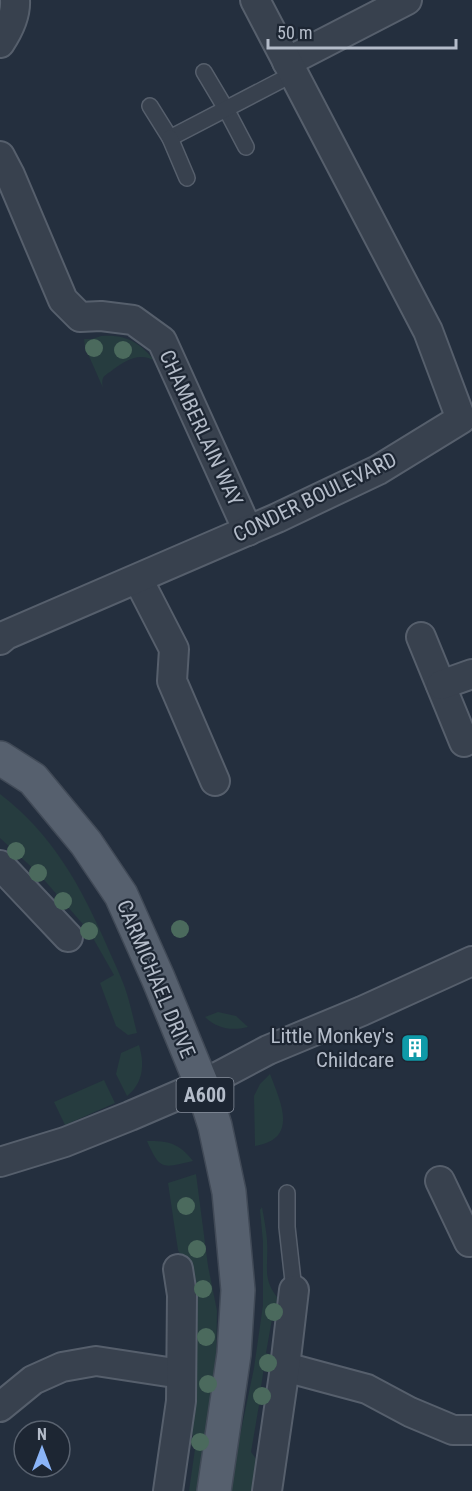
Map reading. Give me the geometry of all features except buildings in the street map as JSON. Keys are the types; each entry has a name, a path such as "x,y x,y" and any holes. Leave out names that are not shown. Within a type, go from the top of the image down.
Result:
{"main road":[{"name":"CARMICHAEL DRIVE","path":"0,758 33,779 86,843 121,896 202,1085 215,1126 229,1192 238,1290 234,1354 214,1491"}],"street":[{"path":"0,43 6,34 16,7 15,0"},
{"name":"CONDER BOULEVARD","path":"2,632 138,579 248,531 468,425 428,331 255,0"},
{"path":"290,68 407,0"},
{"name":"CHAMBERLAIN WAY","path":"0,156 63,300 80,317 100,316 133,320 162,341 248,531"},
{"path":"138,579 174,649 172,681 214,781"},
{"path":"421,637 464,742"},
{"path":"441,685 472,674"},
{"path":"1,867 68,937"},
{"path":"0,1162 65,1142 130,1116 202,1085 268,1050 362,1011 472,961"},
{"path":"440,1181 469,1242 472,1241"},
{"path":"168,1491 181,1401 182,1295 178,1269"},
{"path":"267,1491 294,1290"},
{"path":"0,1407 33,1380 62,1366 96,1361 181,1374"},
{"path":"285,1366 368,1389 410,1412 453,1430 472,1430"}],"lane":[{"path":"170,138 226,109 290,68"},
{"path":"204,72 246,147"},
{"path":"150,106 170,138 187,178"},
{"path":"287,1193 287,1227 294,1290"}],"green space":[{"path":"101,336 125,338 137,344 155,361 137,357 126,361 104,377 103,388 85,347 84,339"},
{"path":"0,794 19,810 50,844 76,882 121,978 137,1033 128,1035 116,1026 100,983 114,975 89,931 38,873 0,838"},
{"path":"218,1012 236,1016 248,1027 225,1028 205,1017"},
{"path":"139,1045 142,1060 141,1073 136,1085 127,1096 116,1074 121,1053"},
{"path":"270,1074 282,1108 282,1128 269,1142 255,1146 254,1096 260,1084"},
{"path":"104,1080 115,1103 65,1125 54,1102"},
{"path":"147,1141 173,1144 183,1150 193,1161 164,1165 155,1158"},
{"path":"196,1174 208,1266 217,1311 216,1359 196,1491 189,1491 196,1442 190,1430 188,1269 178,1250 168,1183"},
{"path":"262,1207 267,1240 267,1274 272,1289 284,1305 284,1318 272,1319 266,1353 276,1357 276,1367 264,1367 261,1387 273,1390 272,1400 259,1405 251,1452 265,1471 261,1491 231,1491 254,1368 263,1305 263,1242 260,1210"}],"place":[{"name":"Little Monkey's Childcare","path":"415,1048"}]}
